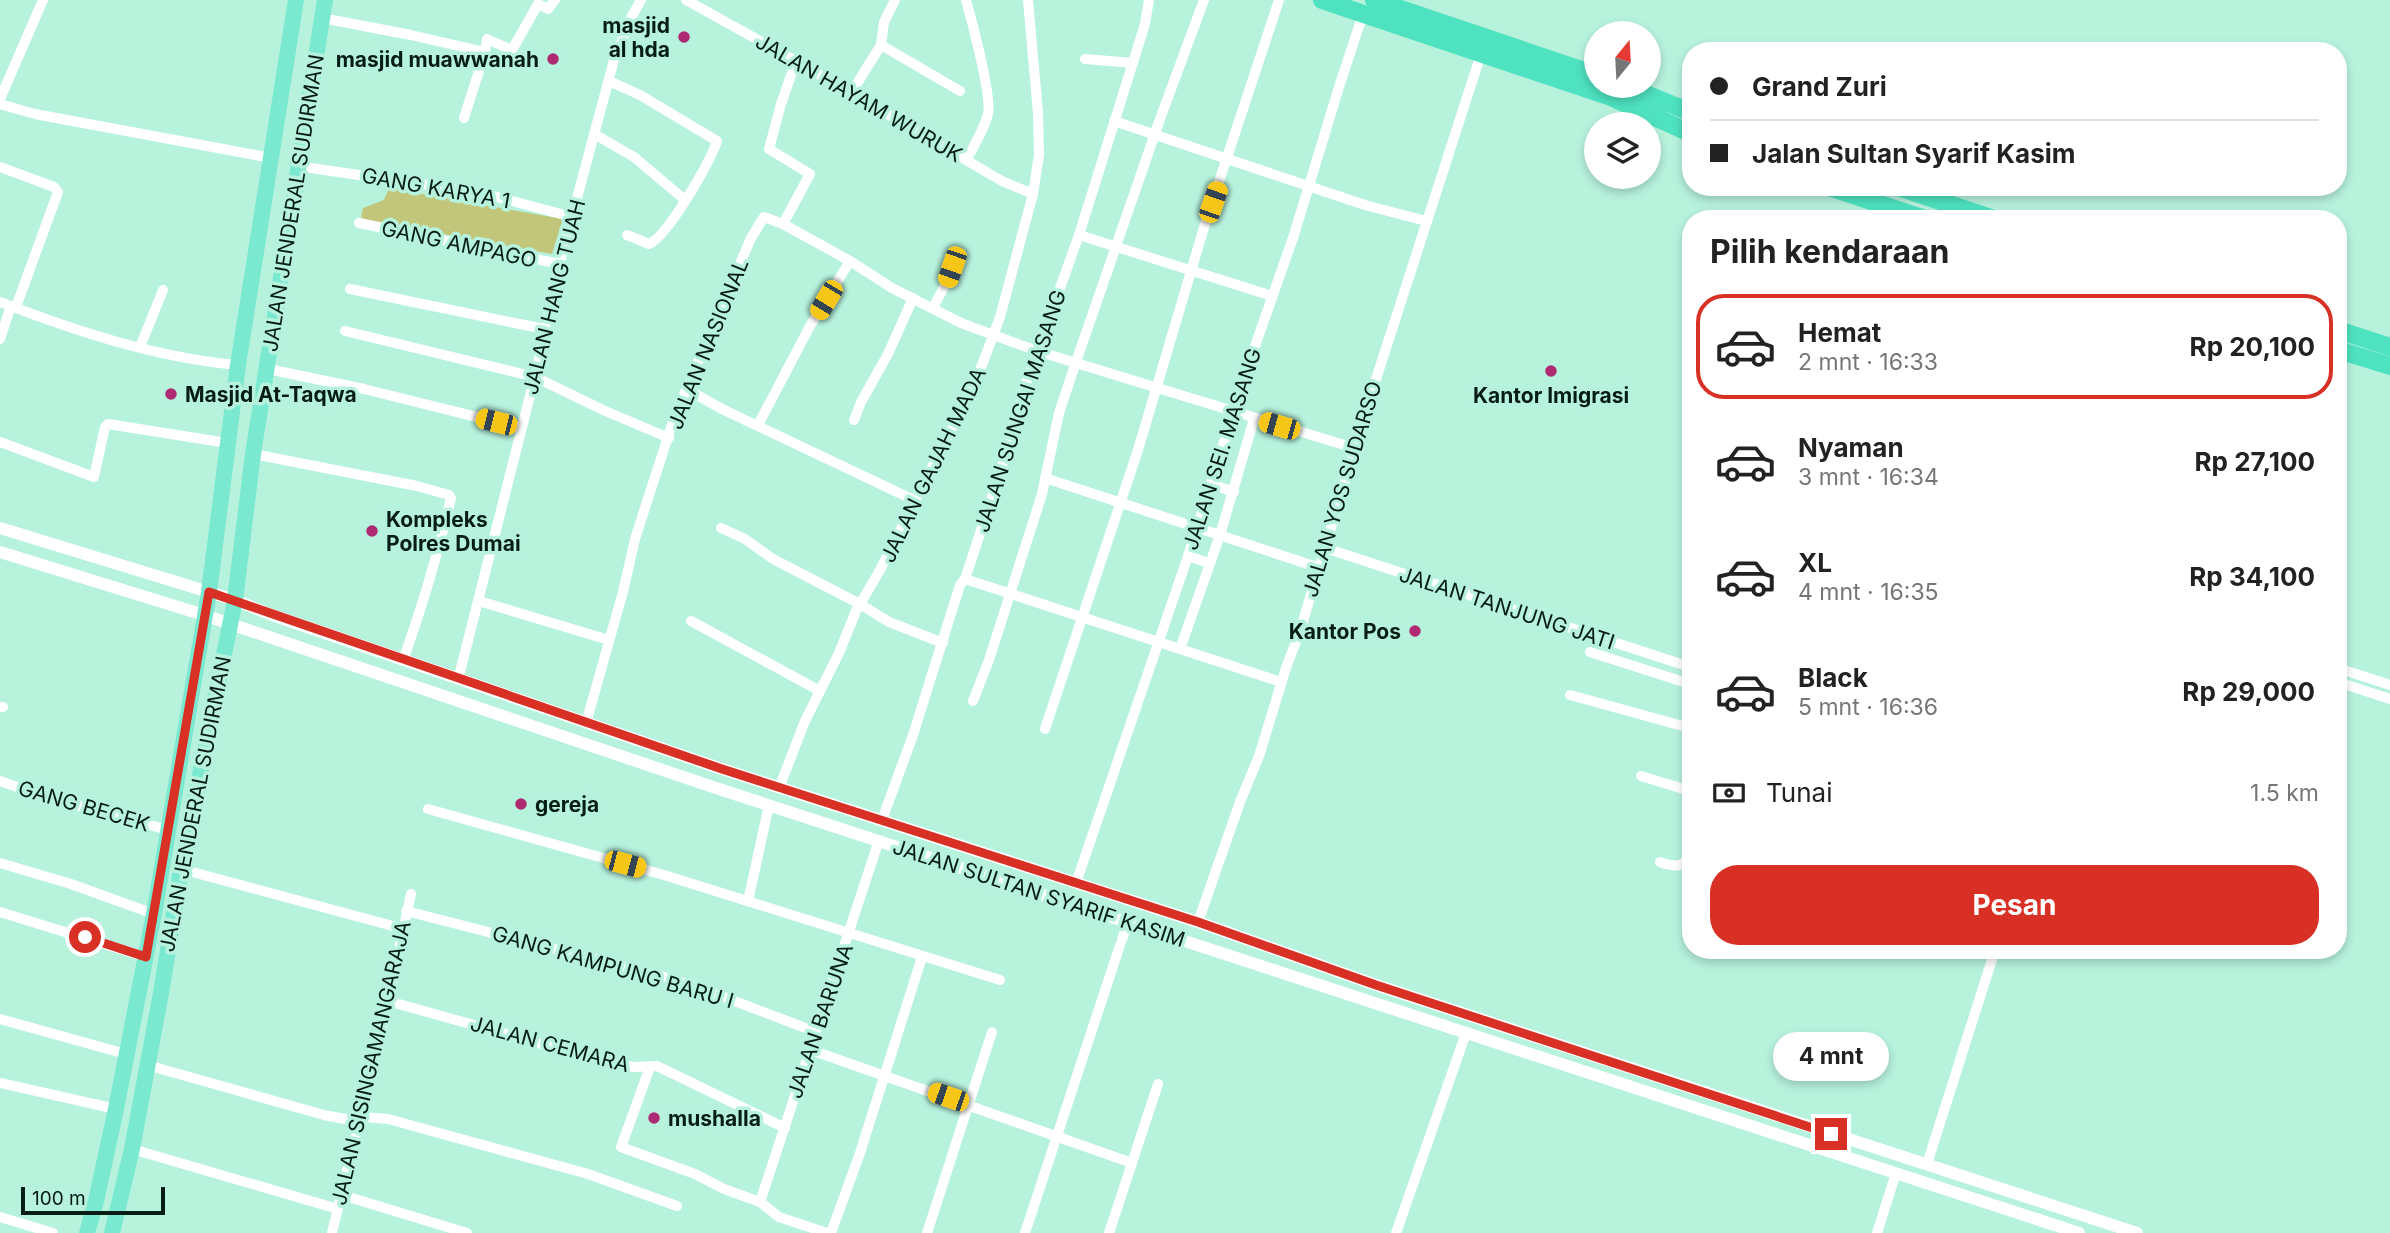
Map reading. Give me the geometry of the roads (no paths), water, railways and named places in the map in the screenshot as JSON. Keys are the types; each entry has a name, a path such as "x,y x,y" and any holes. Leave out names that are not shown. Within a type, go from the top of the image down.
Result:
{"highway":[{"path":"1322,0 1369,7 1584,71"},
{"path":"1369,7 1481,54 1584,83"},
{"path":"1626,98 1682,129"},
{"path":"1656,98 1682,109"},
{"path":"1856,196 1898,210"},
{"path":"1925,196 1967,210"},
{"path":"2347,333 2390,347"},
{"path":"2347,353 2390,366"}],"main road":[{"name":"JALAN JENDERAL SUDIRMAN","path":"87,1233 116,1110 146,957 209,592 238,365 296,0"},
{"name":"JALAN JENDERAL SUDIRMAN","path":"112,1233 132,1149 162,993 181,869 236,600 253,454 325,0"},
{"path":"264,205 291,209"}],"street":[{"path":"0,99 4,75 43,0"},
{"path":"464,118 487,39 513,50 538,4 548,9 555,0"},
{"name":"JALAN HANG TUAH","path":"458,680 535,377 572,217 622,39 641,0"},
{"name":"JALAN HAYAM WURUK","path":"686,0 1002,181 1033,194"},
{"path":"851,93 881,44 884,22 895,0"},
{"path":"966,0 977,43 989,112 967,159"},
{"name":"JALAN GAJAH MADA","path":"779,788 804,720 860,604 916,501 976,381 1012,275 1033,194 1039,155 1027,0"},
{"name":"JALAN SUNGAI MASANG","path":"882,820 943,643 960,585 965,579 1007,451 1021,397 1079,234 1145,24 1149,0"},
{"path":"973,701 989,660 1045,478 1059,413 1115,247 1204,0"},
{"path":"1045,729 1158,388 1191,271 1279,0"},
{"name":"JALAN SEI. MASANG","path":"1076,883 1188,556 1339,87 1369,7"},
{"path":"322,18 485,52"},
{"path":"881,44 960,91"},
{"name":"JALAN YOS SUDARSO","path":"1198,922 1259,756 1300,631 1354,447 1481,54"},
{"path":"1085,59 1133,63"},
{"path":"796,61 769,149 810,174 783,224 850,261 873,277 961,323 1037,351 1254,419 1354,447"},
{"path":"609,81 640,95 717,140 713,152 685,200 653,243 646,244 627,235"},
{"path":"0,104 35,114 271,158"},
{"path":"1114,121 1365,205 1426,221"},
{"path":"596,135 634,157 685,200"},
{"name":"GANG KARYA 1","path":"297,166 482,193 572,217"},
{"path":"0,167 54,187 58,192 0,339"},
{"name":"JALAN NASIONAL","path":"586,723 623,593 635,539 674,418 757,226 764,217 783,224"},
{"name":"GANG AMPAGO","path":"359,223 560,264"},
{"path":"1079,234 1272,296"},
{"path":"933,307 957,254"},
{"path":"758,425 810,326 850,261"},
{"path":"350,289 544,329"},
{"path":"140,347 163,290"},
{"path":"854,420 913,298"},
{"path":"0,302 54,322 140,347 214,363 238,365"},
{"path":"345,331 535,377 669,438"},
{"path":"268,369 521,428"},
{"path":"686,389 724,410 916,501"},
{"path":"1180,649 1234,492 1254,419"},
{"path":"0,442 94,477 105,427 108,424 227,443"},
{"path":"253,454 417,486 449,495 451,498 442,539 426,596 403,660"},
{"path":"1045,478 1317,567"},
{"path":"1211,484 1234,492"},
{"name":"JALAN SULTAN SYARIF KASIM","path":"0,528 236,600 458,680 779,788 1198,922 1376,985 2137,1233"},
{"path":"721,528 745,539 774,559 889,622 943,643"},
{"name":"JALAN TANJUNG JATI","path":"1325,548 1682,664"},
{"name":"JALAN SULTAN SYARIF KASIM","path":"0,552 204,615 1127,923 2079,1233"},
{"path":"1188,556 1209,563"},
{"path":"965,579 1282,682"},
{"path":"478,601 609,640"},
{"path":"691,621 820,691"},
{"path":"1590,652 1682,681"},
{"path":"2347,671 2390,685"},
{"path":"2347,685 2390,699"},
{"path":"1570,695 1682,726"},
{"path":"1642,776 1682,789"},
{"name":"GANG BECEK","path":"0,781 43,796 168,830"},
{"path":"748,901 769,805"},
{"path":"428,809 664,875 1000,979"},
{"name":"JALAN BARUNA","path":"760,1202 879,840"},
{"path":"1660,862 1672,867 1682,863"},
{"path":"0,863 71,884 154,914"},
{"path":"181,869 404,929"},
{"name":"JALAN SISINGAMANGARAJA","path":"332,1233 361,1119 411,894"},
{"name":"GANG KAMPUNG BARU I","path":"406,911 664,977 708,990 816,1032"},
{"path":"0,912 146,957"},
{"path":"1025,1233 1055,1135 1127,923"},
{"path":"650,1067 621,1147 695,1174 710,1183 760,1202 779,1217 829,1233 922,957"},
{"path":"1927,1164 1992,959"},
{"name":"JALAN CEMARA","path":"388,1001 588,1057 633,1067 657,1066 785,1128"},
{"path":"0,1019 127,1054"},
{"path":"927,1233 992,1032"},
{"path":"1396,1233 1466,1033"},
{"path":"811,1050 1132,1163"},
{"path":"1579,1069 1584,1052"},
{"path":"147,1065 324,1115 345,1119 388,1119 460,1138 588,1174 677,1206"},
{"path":"0,1083 116,1110"},
{"path":"1110,1233 1158,1084"},
{"path":"132,1149 338,1209"},
{"path":"1877,1233 1896,1173"},
{"path":"342,1195 467,1233"},
{"path":"0,1217 53,1233"}],"place":[{"name":"masjid al hda","path":"684,37"},
{"name":"masjid muawwanah","path":"553,59"},
{"name":"Kantor Imigrasi","path":"1551,371"},
{"name":"Masjid At-Taqwa","path":"171,394"},
{"name":"Kompleks Polres Dumai","path":"372,531"},
{"name":"Kantor Pos","path":"1415,631"},
{"name":"gereja","path":"521,804"},
{"name":"mushalla","path":"654,1118"}]}
